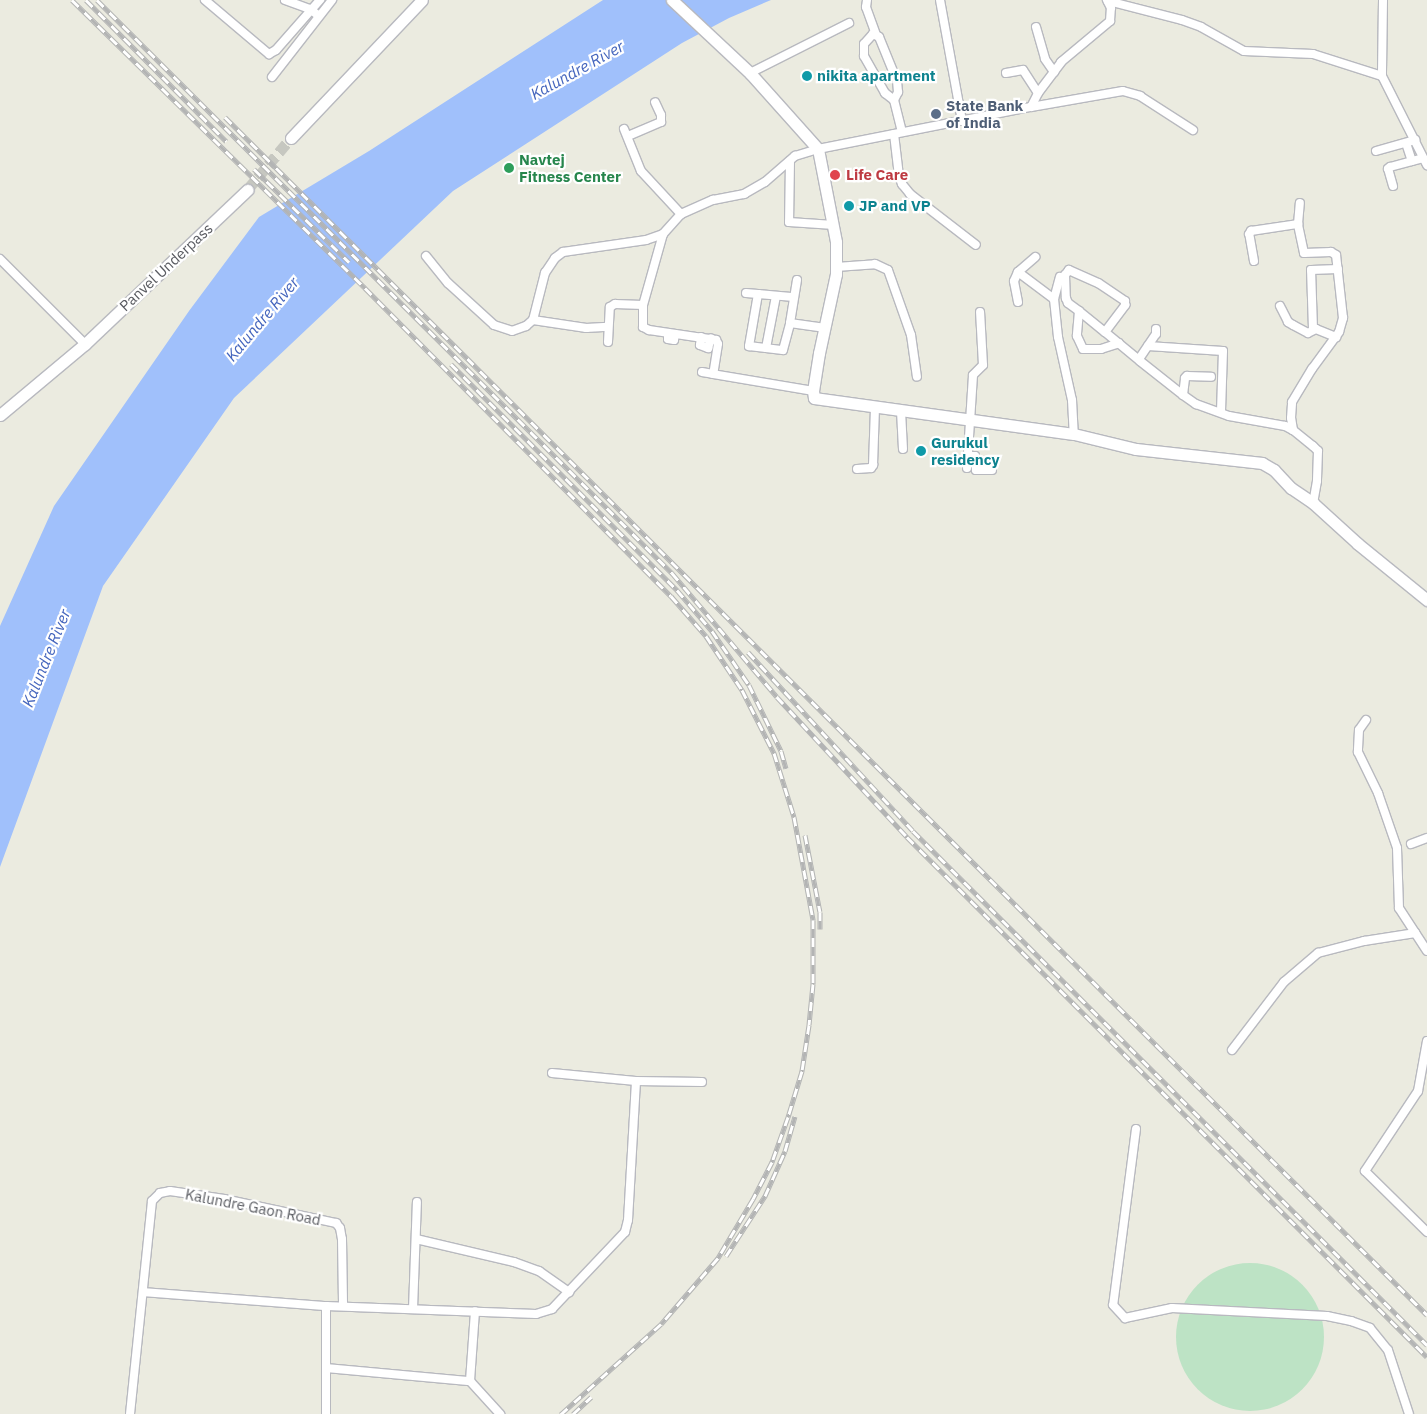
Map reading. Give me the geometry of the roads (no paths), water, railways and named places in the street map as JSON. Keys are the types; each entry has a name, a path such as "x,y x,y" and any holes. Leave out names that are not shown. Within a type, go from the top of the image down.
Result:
{"street":[{"path":"205,0 269,54 276,50 317,1"},
{"path":"285,0 310,9 319,16"},
{"path":"272,77 332,0"},
{"path":"291,138 422,0"},
{"path":"672,0 750,73 818,150 834,225 836,267 813,391 814,398 875,408 1074,434 1136,449 1262,463 1274,470 1291,488 1313,503 1358,544 1427,600"},
{"path":"867,0 866,7 876,34 879,36 897,80 898,92 894,100 898,133 899,176 902,184 910,194 976,245"},
{"path":"940,0 962,121"},
{"path":"1384,0 1382,76 1425,161 1412,161 1388,169 1393,186"},
{"path":"1031,107 1038,93 1061,62 1110,21 1111,8 1108,1"},
{"path":"1108,1 1182,20 1201,27 1244,51 1313,54 1382,76"},
{"path":"750,73 849,23"},
{"path":"1036,26 1045,59 1054,72"},
{"path":"876,34 873,34 864,44 864,56 885,93 894,100"},
{"path":"276,50 286,58"},
{"path":"1006,73 1023,70 1033,89 1038,93"},
{"path":"712,374 718,344 716,340 643,327 643,305 663,234 681,214 713,200 744,194 765,182 795,156 898,133 1124,91 1140,96 1193,130"},
{"path":"655,102 661,115 661,122 626,133 642,171 681,214"},
{"path":"1376,151 1415,140"},
{"path":"1406,143 1412,161"},
{"path":"790,161 789,222 834,225"},
{"name":"Panvel Underpass","path":"0,415 85,344 247,190"},
{"path":"1293,430 1291,418 1292,402 1312,369 1336,337 1343,318 1338,269 1334,252 1304,254 1298,224 1300,203"},
{"path":"1254,261 1249,234 1251,231 1298,224"},
{"path":"426,256 448,283 494,325 512,331 526,326 533,320 545,273 555,258 563,252 646,240 663,234"},
{"path":"1018,302 1014,281 1018,272 1035,257"},
{"path":"0,259 85,344"},
{"path":"836,267 875,264 884,266 888,270 911,335 917,377"},
{"path":"1313,329 1311,270 1338,269"},
{"path":"1105,332 1126,305 1125,301 1098,283 1069,270 1065,276 1066,298 1079,311 1105,332 1139,359 1183,395 1196,404 1221,412 1293,430 1318,452 1317,481 1313,503"},
{"path":"1018,272 1054,299"},
{"path":"1060,277 1054,299 1058,337 1072,400 1074,434"},
{"path":"758,294 748,344 784,350 797,280"},
{"path":"746,293 794,297"},
{"path":"766,348 776,296"},
{"path":"608,342 610,307 615,304 643,305"},
{"path":"1280,306 1288,322 1293,326 1308,333 1313,329 1323,330 1336,337"},
{"path":"1079,311 1077,336 1083,349 1101,349 1119,343"},
{"path":"980,312 983,365 973,375 970,463 976,470 992,470"},
{"path":"533,320 586,328 608,327"},
{"path":"790,322 824,328"},
{"path":"1139,359 1156,329"},
{"path":"1148,346 1223,351 1221,412"},
{"path":"702,372 813,391"},
{"path":"1183,395 1185,378 1187,376 1211,377"},
{"path":"857,469 871,468 873,465 875,408"},
{"path":"901,411 903,449"},
{"path":"1366,720 1359,730 1358,752 1378,793 1397,848 1399,908 1427,951"},
{"path":"1411,844 1427,838"},
{"path":"1232,1050 1284,982 1318,954 1364,941 1415,933"},
{"path":"1427,1041 1415,1097 1365,1171 1427,1232"},
{"path":"552,1073 636,1081 702,1082"},
{"path":"142,1292 326,1306 536,1314 552,1309 625,1232 628,1220 636,1081"},
{"path":"1136,1129 1113,1305 1125,1318 1172,1308 1327,1316 1351,1321 1370,1328 1388,1350 1409,1414"},
{"name":"Kalundre Gaon Road","path":"130,1414 152,1201 160,1193 170,1191 224,1199 336,1223 340,1228 342,1239 343,1306"},
{"path":"413,1309 417,1202"},
{"path":"416,1239 514,1262 538,1270 568,1292"},
{"path":"326,1306 326,1414"},
{"path":"470,1381 475,1311"},
{"path":"326,1368 470,1381 500,1414"}],"water":[{"name":"Kalundre River","path":"603,0 771,0 729,18 682,43 453,191 234,398 103,586 0,867 0,626 54,506 189,311 259,217 369,151"}],"tunnel":[{"path":"247,190 291,138"}],"railway":[{"path":"72,0 365,288 671,596 706,636 742,690 774,753 794,817 813,920 813,984 809,1025 802,1071 788,1117 772,1162 753,1199 718,1258 661,1324 561,1414"},
{"path":"86,0 226,141"},
{"path":"97,0 672,573 777,697 907,837 1427,1357"},
{"path":"225,117 1427,1315"},
{"path":"254,169 349,262"},
{"path":"451,364 677,590 712,631 749,685 781,751 786,768"},
{"path":"748,652 913,831 1427,1345"},
{"path":"805,835 820,912 820,929"},
{"path":"726,1256 765,1196 785,1151 795,1116"},
{"path":"573,1414 591,1397"}],"place":[{"name":"nikita apartment","path":"807,76"},
{"name":"State Bank of India","path":"936,114"},
{"name":"Navtej Fitness Center","path":"509,168"},
{"name":"Life Care","path":"835,175"},
{"name":"JP and VP","path":"849,206"},
{"name":"Gurukul residency","path":"921,451"}]}
